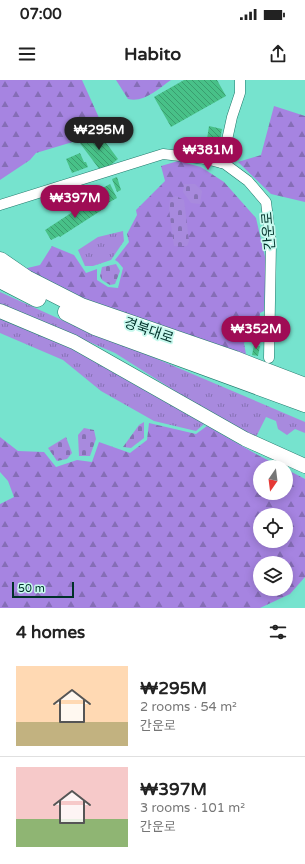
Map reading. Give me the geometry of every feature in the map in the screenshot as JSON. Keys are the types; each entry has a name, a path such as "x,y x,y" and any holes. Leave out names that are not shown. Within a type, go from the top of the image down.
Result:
{"highway":[{"name":"경북대로","path":"0,261 26,279 81,307 235,360 305,387"},
{"name":"경북대로","path":"0,279 95,326 305,403"}],"street":[{"path":"222,163 232,117 240,92 240,80"},
{"name":"간운로","path":"0,205 164,154 206,159 225,164 248,181 266,202 271,243 269,358"},
{"path":"0,311 74,342 245,439 305,466"}],"green space":[{"path":"0,80 82,80 100,120 76,141 36,153 30,160 0,180"},
{"path":"116,80 171,80 151,94 134,100 128,99"},
{"path":"274,106 305,116 305,202 271,194 238,162 261,155"},
{"path":"178,161 201,167 224,182 256,218 266,261 264,311 260,313 258,330 264,331 263,336 251,335 244,343 247,360 95,304 19,270 40,265 52,246 74,255 86,273 97,269 97,280 108,287 118,288 123,268 115,260 129,242 127,234 137,215 136,210 165,181 161,166"},
{"path":"184,184 195,184 202,191 200,204 191,203 183,192"},
{"path":"176,196 184,200 189,241 187,246 174,246 169,209 170,199"},
{"path":"123,231 124,241 111,260 93,266 85,266 78,250 98,237"},
{"path":"116,264 120,271 115,284 110,285 102,280 100,276 102,267"},
{"path":"0,292 86,331 136,350 305,422 305,433 295,429 287,435 278,429 276,421 266,417 256,437 216,417 115,353 0,304"},
{"path":"0,319 70,348 204,424 196,431 154,421 101,391 63,360 0,333"},
{"path":"144,422 144,438 131,448 123,447 139,425"},
{"path":"149,423 196,434 207,426 268,460 253,460 253,500 293,500 293,473 305,479 305,577 293,591 293,556 253,556 253,596 286,596 260,608 0,608 0,504 14,497 8,481 0,472 0,437 18,451 44,452 56,467 77,460 92,462 99,442 130,453 147,440"},
{"path":"84,428 94,430 96,439 90,456 79,456 78,435"},
{"path":"66,437 72,453 67,459 57,461 48,448"}],"building":[{"path":"184,80 217,80 226,96 171,127 154,97"},
{"path":"209,126 222,129 219,143 207,139"},
{"path":"97,132 118,159 107,168 106,166 100,170 79,142"},
{"path":"80,153 88,167 72,173 66,159"},
{"path":"117,177 121,190 117,192 112,179"},
{"path":"110,184 117,198 106,204 99,190"},
{"path":"97,196 105,208 60,237 59,236 51,240 45,230"},
{"path":"254,345 260,346 258,356 252,355"}]}
